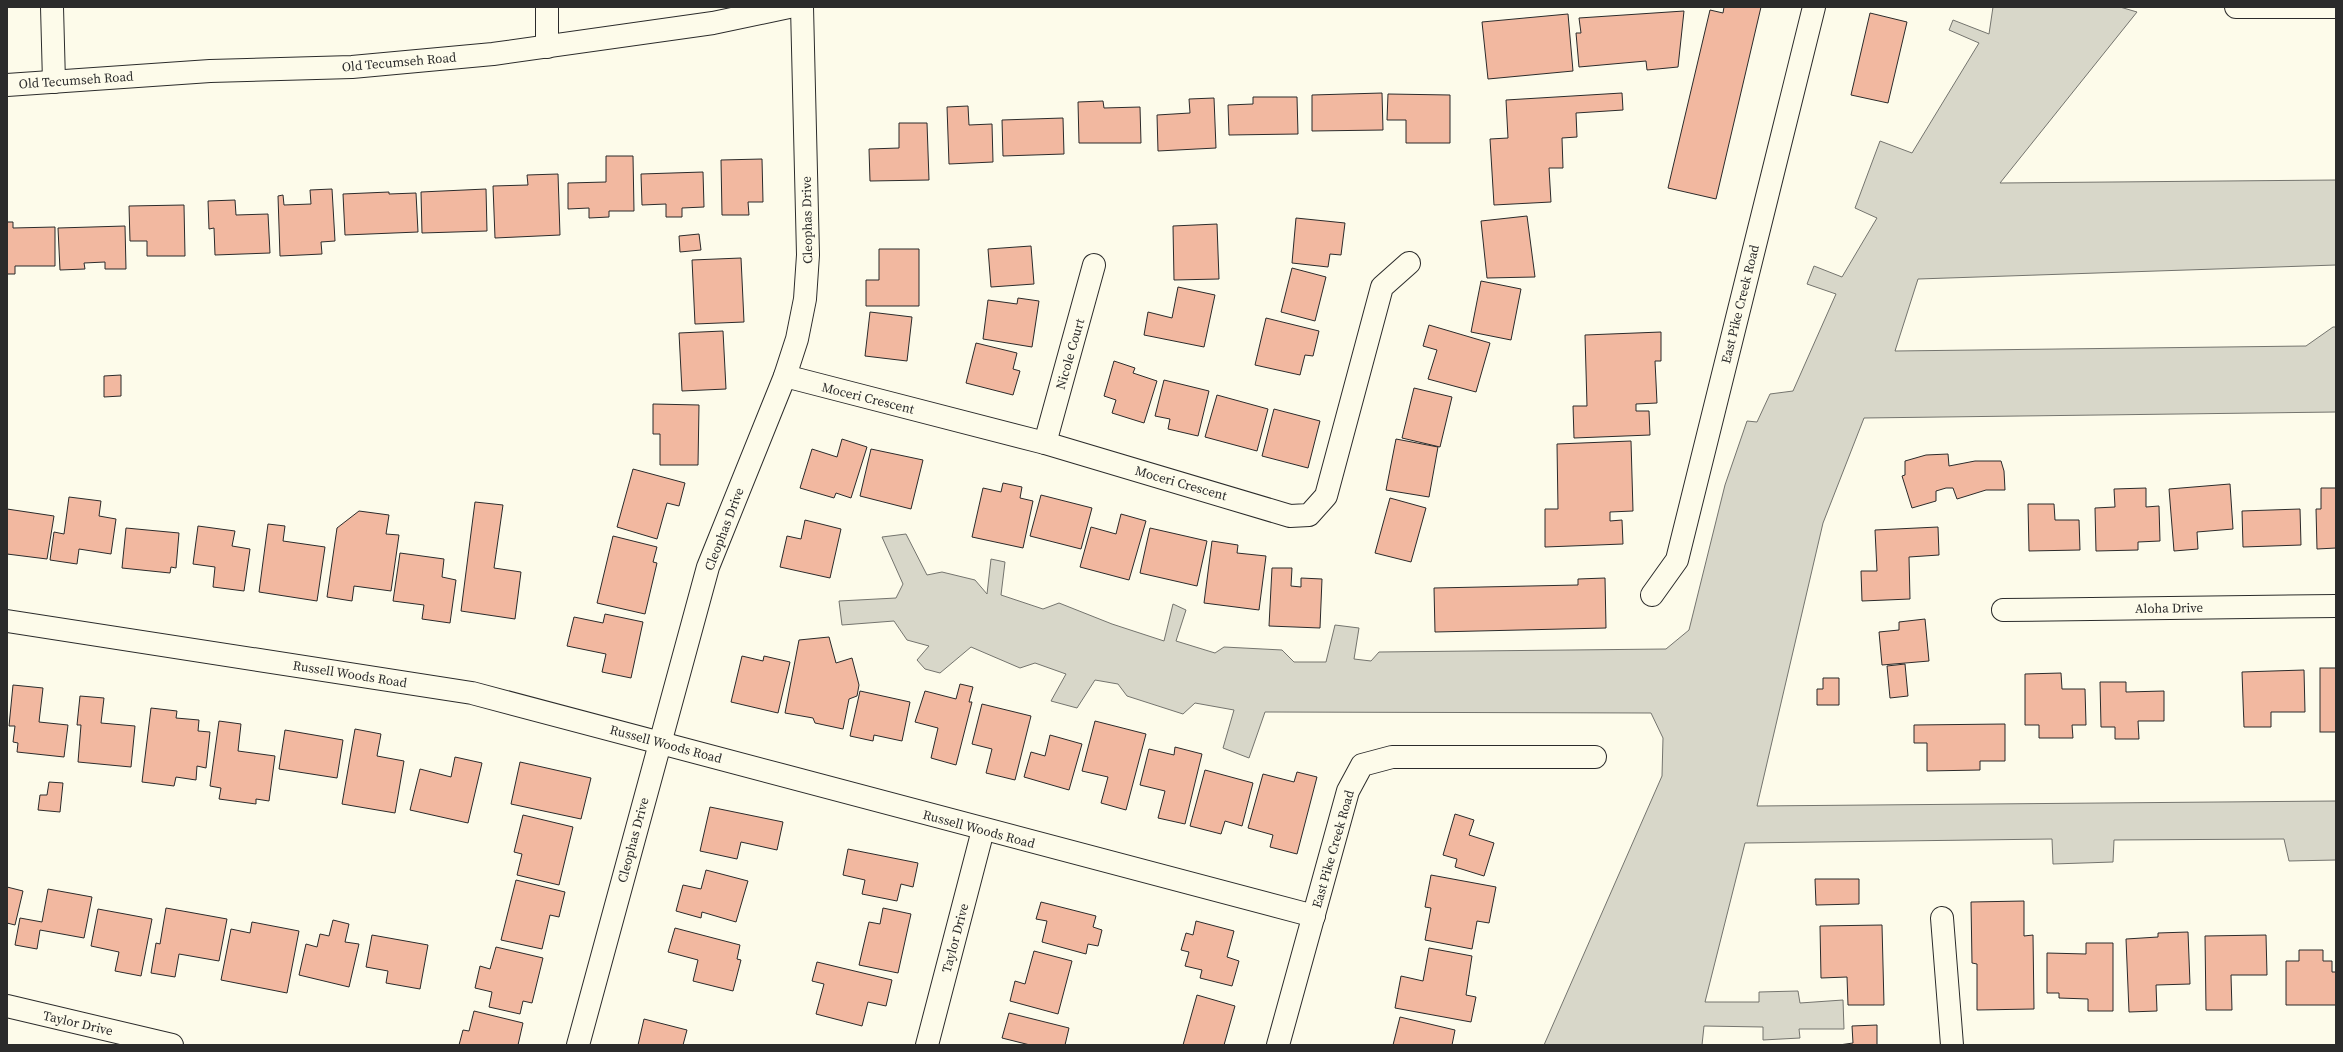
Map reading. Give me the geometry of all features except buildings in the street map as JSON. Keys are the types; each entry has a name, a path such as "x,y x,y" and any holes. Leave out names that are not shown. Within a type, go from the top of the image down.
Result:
{"street":[{"path":"52,7 54,82"},
{"path":"547,47 548,7"},
{"name":"Old Tecumseh Road","path":"7,85 210,71 352,67 547,47 713,23 789,7"},
{"name":"Cleophas Drive","path":"578,1045 708,567 772,405 785,376 797,339 805,299 808,256 802,7"},
{"name":"East Pike Creek Road","path":"1652,594 1677,560 1814,7"},
{"path":"2236,7 2336,7"},
{"name":"Moceri Crescent","path":"785,376 1045,443 1290,516 1309,515 1326,496 1382,287 1409,263"},
{"name":"Nicole Court","path":"1045,443 1094,265"},
{"name":"Aloha Drive","path":"2003,610 2336,606"},
{"name":"Russell Woods Road","path":"7,621 472,693 660,742 983,830 1314,916"},
{"name":"East Pike Creek Road","path":"1278,1045 1348,790 1362,765 1392,757 1595,757"},
{"name":"Taylor Drive","path":"927,1045 983,830"},
{"path":"1942,918 1952,1045"},
{"name":"Taylor Drive","path":"7,1006 172,1045"}],"shaded area":[{"path":"1993,7 2120,7 2137,12 2000,183 2336,180 2336,265 1918,279 1895,351 2306,346 2333,327 2336,327 2336,412 1864,418 1823,523 1757,806 2336,801 2336,860 2289,861 2284,839 2114,840 2113,862 2053,864 2052,839 1745,843 1705,1002 1759,1002 1759,992 1798,991 1800,1003 1843,1000 1844,1029 1799,1029 1800,1038 1763,1040 1763,1027 1704,1026 1702,1045 1544,1045 1662,776 1663,738 1651,713 1265,712 1249,758 1223,748 1234,710 1195,703 1183,714 1127,696 1118,684 1095,680 1077,708 1051,701 1066,674 1035,663 1020,668 971,647 940,673 925,669 917,660 929,646 907,640 894,621 842,625 839,601 896,598 903,584 882,537 906,534 927,575 942,572 975,580 987,594 991,559 1005,562 1001,595 1043,609 1059,603 1112,624 1164,641 1173,604 1186,610 1176,641 1215,653 1224,647 1282,650 1294,662 1326,662 1335,625 1359,628 1354,659 1371,661 1379,652 1666,649 1689,630 1725,485 1747,421 1757,422 1770,394 1793,391 1836,294 1807,284 1814,266 1842,277 1877,218 1855,208 1880,141 1912,153 1979,43 1949,30 1953,20 1989,34"}]}
